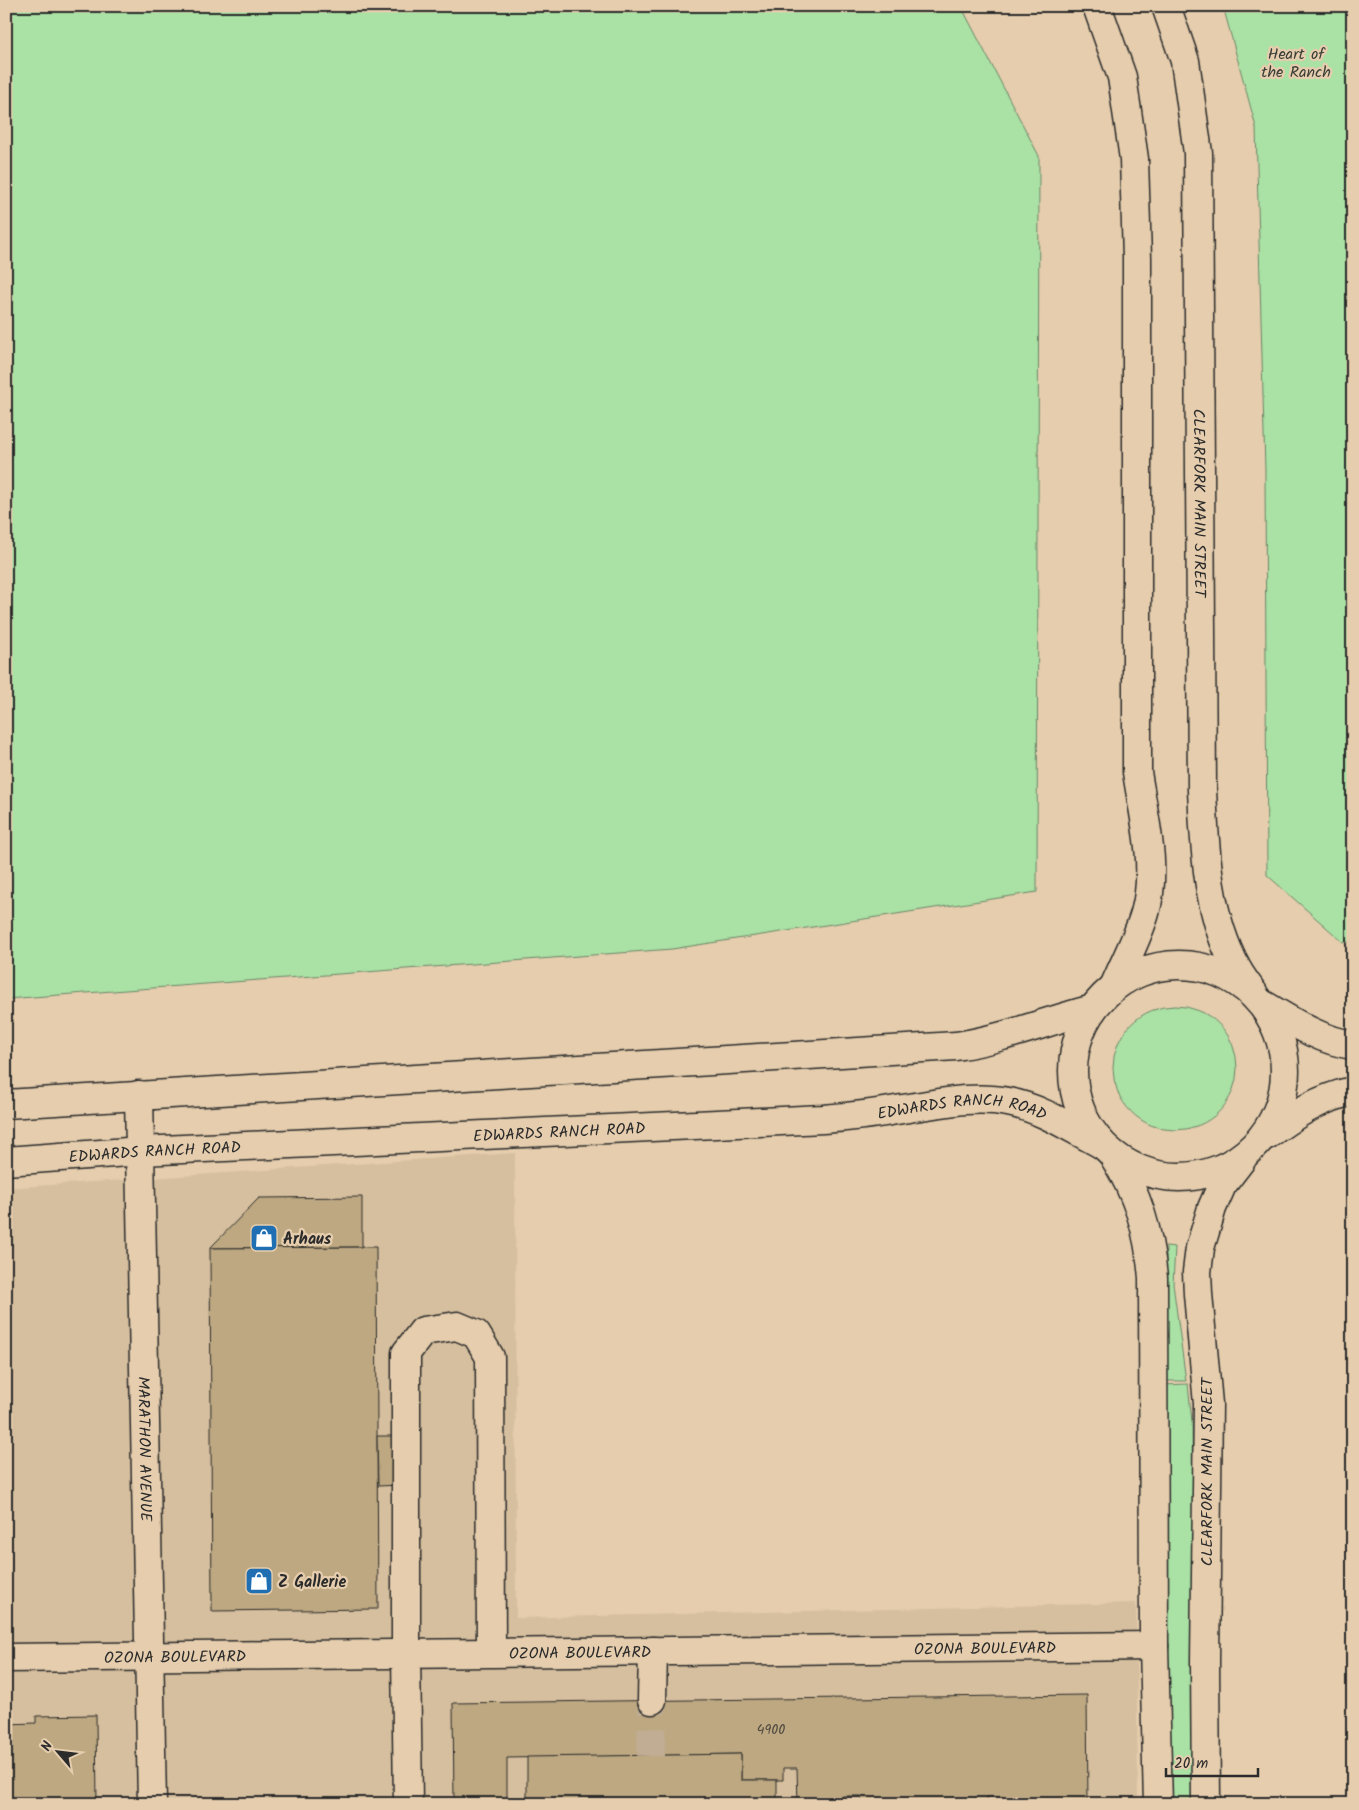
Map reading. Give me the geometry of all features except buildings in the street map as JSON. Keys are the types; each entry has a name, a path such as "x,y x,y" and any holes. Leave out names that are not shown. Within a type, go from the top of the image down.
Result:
{"street":[{"path":"1097,6 1122,77 1134,159 1137,258 1138,772 1150,848 1150,877 1145,913 1137,936 1127,954 1114,987"},
{"name":"CLEARFORK MAIN STREET","path":"1166,6 1185,61 1198,153 1202,790 1207,872 1212,898 1225,943 1237,968 1277,1029 1284,1058 1284,1087 1276,1116 1222,1185 1212,1208 1200,1248 1197,1272 1208,1404 1205,1661 1206,1804"},
{"path":"1158,1804 1154,1646 1153,1278 1150,1246 1142,1214 1125,1174 1084,1121 1075,1093 1072,1063 1079,1034 1093,1008 1114,987 1136,974 1160,966 1186,964 1210,969 1233,979 1258,999 1304,1027 1344,1044 1353,1045"},
{"path":"6,1104 956,1046 985,1042 1093,1008"},
{"path":"1253,1147 1298,1112 1320,1101 1353,1091"},
{"name":"MARATHON AVENUE","path":"139,1095 152,1804"},
{"name":"EDWARDS RANCH ROAD","path":"6,1161 141,1151 823,1120 864,1116 965,1100 1010,1102 1032,1109 1107,1150 1134,1168 1156,1176 1180,1178 1204,1175 1227,1166 1253,1147"},
{"path":"408,1804 406,1353 423,1331 457,1326 476,1334 490,1357 491,1652"},
{"name":"OZONA BOULEVARD","path":"6,1658 406,1652 1154,1646"},
{"path":"652,1700 653,1651"}],"shaded area":[{"path":"515,1153 516,1618 1136,1603 1138,1804 6,1804 6,1188"}],"green space":[{"path":"6,6 961,6 1039,156 1037,892 672,949 6,999"},
{"name":"Heart of the Ranch","path":"1223,6 1353,6 1353,942 1343,942 1267,875 1265,471 1256,127"},
{"path":"1175,1006 1199,1011 1219,1024 1232,1044 1237,1068 1232,1092 1219,1112 1199,1125 1175,1130 1151,1125 1131,1112 1118,1092 1113,1068 1118,1044 1131,1024 1151,1011"},
{"path":"1166,1246 1175,1247 1173,1284 1186,1381 1166,1381"},
{"path":"1188,1384 1192,1422 1197,1804 1168,1804 1163,1385"}],"tunnel":[{"path":"651,1756 652,1700"}],"place":[{"name":"Arhaus","path":"264,1238"},
{"name":"Z Gallerie","path":"259,1581"}]}
